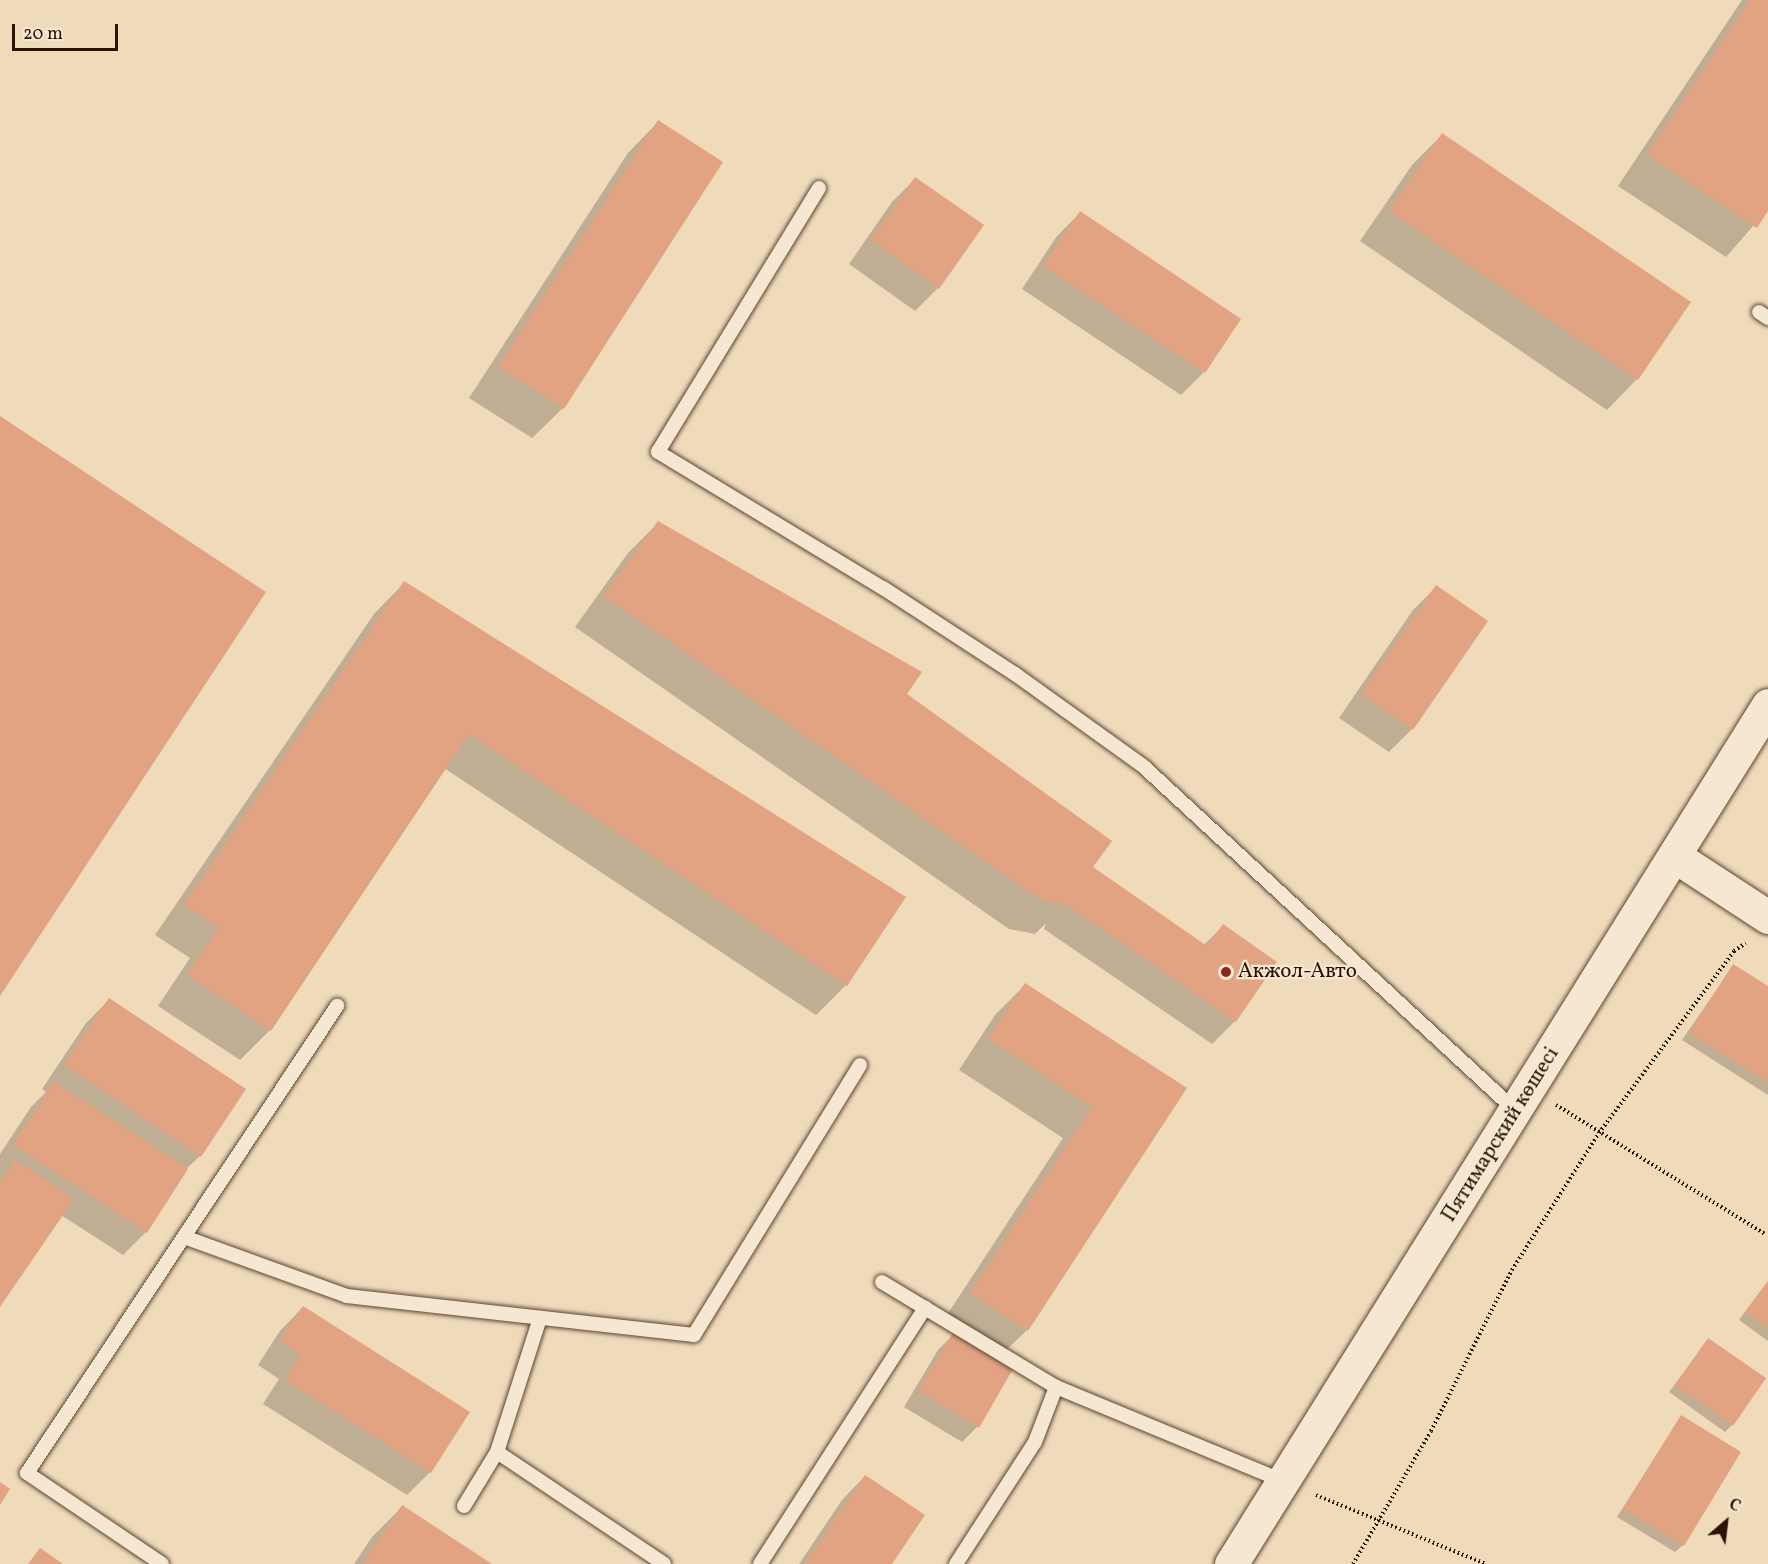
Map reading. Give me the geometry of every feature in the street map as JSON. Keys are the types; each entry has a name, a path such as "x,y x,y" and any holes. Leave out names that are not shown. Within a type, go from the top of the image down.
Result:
{"main road":[{"name":"Пятимарский көшесі","path":"1231,1564 1676,857 1768,705"},
{"path":"1676,857 1760,928"}],"lane":[{"path":"819,188 658,452 930,619 1015,674 1143,766 1524,1100"},
{"path":"162,1564 27,1473 337,1006"},
{"path":"184,1237 347,1296 694,1335 860,1065"},
{"path":"882,1281 1056,1387 1284,1482"},
{"path":"760,1564 925,1308"},
{"path":"464,1506 497,1452 540,1318"},
{"path":"956,1564 1035,1442 1056,1387"},
{"path":"497,1452 664,1564"}],"path":[{"path":"1353,1564 1431,1431 1512,1270 1599,1133 1734,951 1760,928"},
{"path":"1524,1100 1599,1133 1765,1234"},
{"path":"1284,1482 1486,1564"}],"building":[{"path":"1750,0 1768,0 1768,211 1757,228 1647,155"},
{"path":"658,120 723,162 564,409 498,367"},
{"path":"1442,133 1691,302 1638,380 1389,211"},
{"path":"915,177 984,225 939,289 871,240"},
{"path":"1080,211 1241,319 1205,373 1043,266"},
{"path":"0,416 266,592 0,996"},
{"path":"658,521 922,672 907,694 1112,841 1093,867 1207,946 1223,924 1277,962 1236,1022 1066,905 1039,899 604,596"},
{"path":"404,581 906,897 847,986 469,734 271,1031 187,975 219,928 184,905"},
{"path":"1436,585 1488,621 1413,730 1361,694"},
{"path":"1733,964 1768,986 1768,1083 1689,1033"},
{"path":"1025,983 1187,1088 1028,1331 970,1293 1092,1107 988,1039"},
{"path":"109,998 246,1089 201,1157 64,1065"},
{"path":"54,1082 188,1169 147,1233 13,1145"},
{"path":"15,1160 74,1199 0,1307 0,1183"},
{"path":"1768,1281 1768,1329 1745,1312"},
{"path":"303,1306 470,1412 431,1473 285,1380 301,1355 280,1341"},
{"path":"953,1333 1013,1369 979,1428 918,1391"},
{"path":"1708,1338 1766,1378 1733,1426 1675,1385"},
{"path":"1681,1415 1741,1452 1684,1546 1623,1509"},
{"path":"865,1475 925,1515 892,1564 805,1564"},
{"path":"0,1482 10,1489 0,1505"},
{"path":"402,1505 492,1564 363,1564"},
{"path":"40,1548 63,1564 28,1564"}],"place":[{"name":"Акжол-Авто","path":"1226,972"}]}
